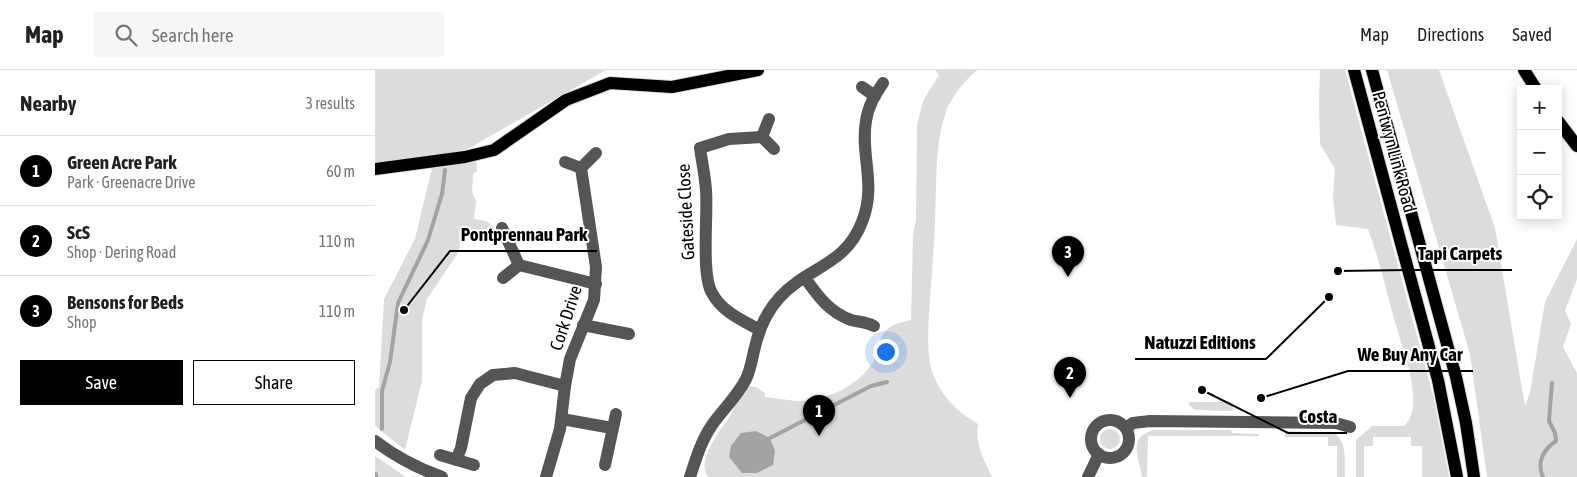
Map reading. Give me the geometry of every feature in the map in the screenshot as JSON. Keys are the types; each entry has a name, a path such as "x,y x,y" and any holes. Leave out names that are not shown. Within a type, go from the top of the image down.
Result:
{"main road":[{"path":"375,169 465,157 493,150 530,127 566,100 610,83 672,87 758,70"},
{"name":"Pentwyn Link Road","path":"1354,70 1438,380 1457,477"},
{"name":"Pentwyn Link Road","path":"1373,70 1456,377 1466,423 1474,477"},
{"path":"1524,70 1533,85"},
{"path":"1562,126 1577,146"}],"street":[{"path":"690,477 707,434 739,392 747,377 760,330 779,298 844,252 863,221 869,189 866,120 875,96 883,83"},
{"path":"862,87 875,96"},
{"path":"769,119 762,137 774,150"},
{"name":"Gateside Close","path":"760,330 725,310 710,291 706,256 706,189 696,143 762,137"},
{"path":"565,162 581,168 596,153"},
{"name":"Cork Drive","path":"546,477 562,419 570,359 595,300 596,267 581,168"},
{"path":"502,228 519,265"},
{"path":"519,265 596,284"},
{"path":"503,278 519,265"},
{"path":"805,278 818,297 833,311 853,321 874,326"},
{"path":"583,325 629,334"},
{"path":"456,460 461,448 471,398 480,384 493,375 515,373 565,386"},
{"path":"605,465 616,414"},
{"path":"562,419 612,428"},
{"path":"1112,420 1126,428 1129,434 1128,442 1123,452 1112,458 1099,454 1092,444 1091,438 1099,423 1112,420"},
{"path":"1126,428 1133,423 1150,420 1336,423 1350,427"},
{"path":"375,441 399,458 442,477"},
{"path":"1088,477 1099,454"},
{"path":"440,455 474,466"}],"shaded area":[{"path":"375,70 606,70 466,150 380,163 375,162"},
{"path":"935,70 978,70 964,83 951,101 939,138 928,327 929,356 936,382 945,396 957,409 978,424 979,445 992,477 708,477 705,471 705,463 711,446 749,386 756,387 765,393 765,397 792,401 807,401 829,396 849,386 867,371 873,362 880,340 889,328 911,320 913,235 916,220 917,125 923,101 939,75"},
{"path":"1320,70 1345,70 1434,399 1449,477 1422,477 1422,446 1411,446 1411,437 1373,437 1373,446 1364,446 1364,477 1356,477 1356,440 1372,426 1404,426 1412,412 1413,391 1407,363 1368,229 1336,225 1333,196 1335,169 1320,144"},
{"path":"1387,70 1439,70 1495,228 1525,406 1530,393 1545,302 1577,239 1577,279 1565,311 1571,324 1563,347 1577,373 1577,477 1487,477 1470,354"},
{"path":"476,160 477,171 473,174 472,192 476,201 474,219 490,224 495,229 499,238 463,231 458,253 427,299 422,320 422,381 405,450 375,426 375,390 379,387 384,299 415,239 432,168 463,164"},
{"path":"1189,402 1233,402 1233,411 1195,410 1189,405"},
{"path":"1110,429 1117,432 1120,439 1117,446 1110,449 1103,446 1100,439 1103,432"},
{"path":"1153,430 1231,430 1232,433 1259,434 1259,436 1148,436 1147,477 1142,477 1137,456 1137,444 1140,438"},
{"path":"756,431 770,438 775,451 773,465 757,473 742,473 729,457 731,446 741,433"},
{"path":"1285,431 1334,433 1343,447 1345,477 1337,477 1337,446 1328,446 1328,437 1285,437"},
{"path":"375,456 406,477 375,477"}],"waterway":[{"path":"382,429 382,391 390,362 398,303 428,240 442,194 445,170"},
{"path":"770,438 871,386 887,382"},
{"path":"1543,477 1540,466 1542,456 1556,441 1555,433 1549,421 1552,383"}],"place":[{"name":"Tapi Carpets","path":"1338,271"},
{"name":"Bensons for Beds","path":"1068,277"},
{"name":"Natuzzi Editions","path":"1329,297"},
{"name":"Pontprennau Park","path":"404,310"},
{"name":"Costa","path":"1202,390"},
{"name":"ScS","path":"1070,398"},
{"name":"We Buy Any Car","path":"1261,398"},
{"name":"Green Acre Park","path":"819,436"}]}
